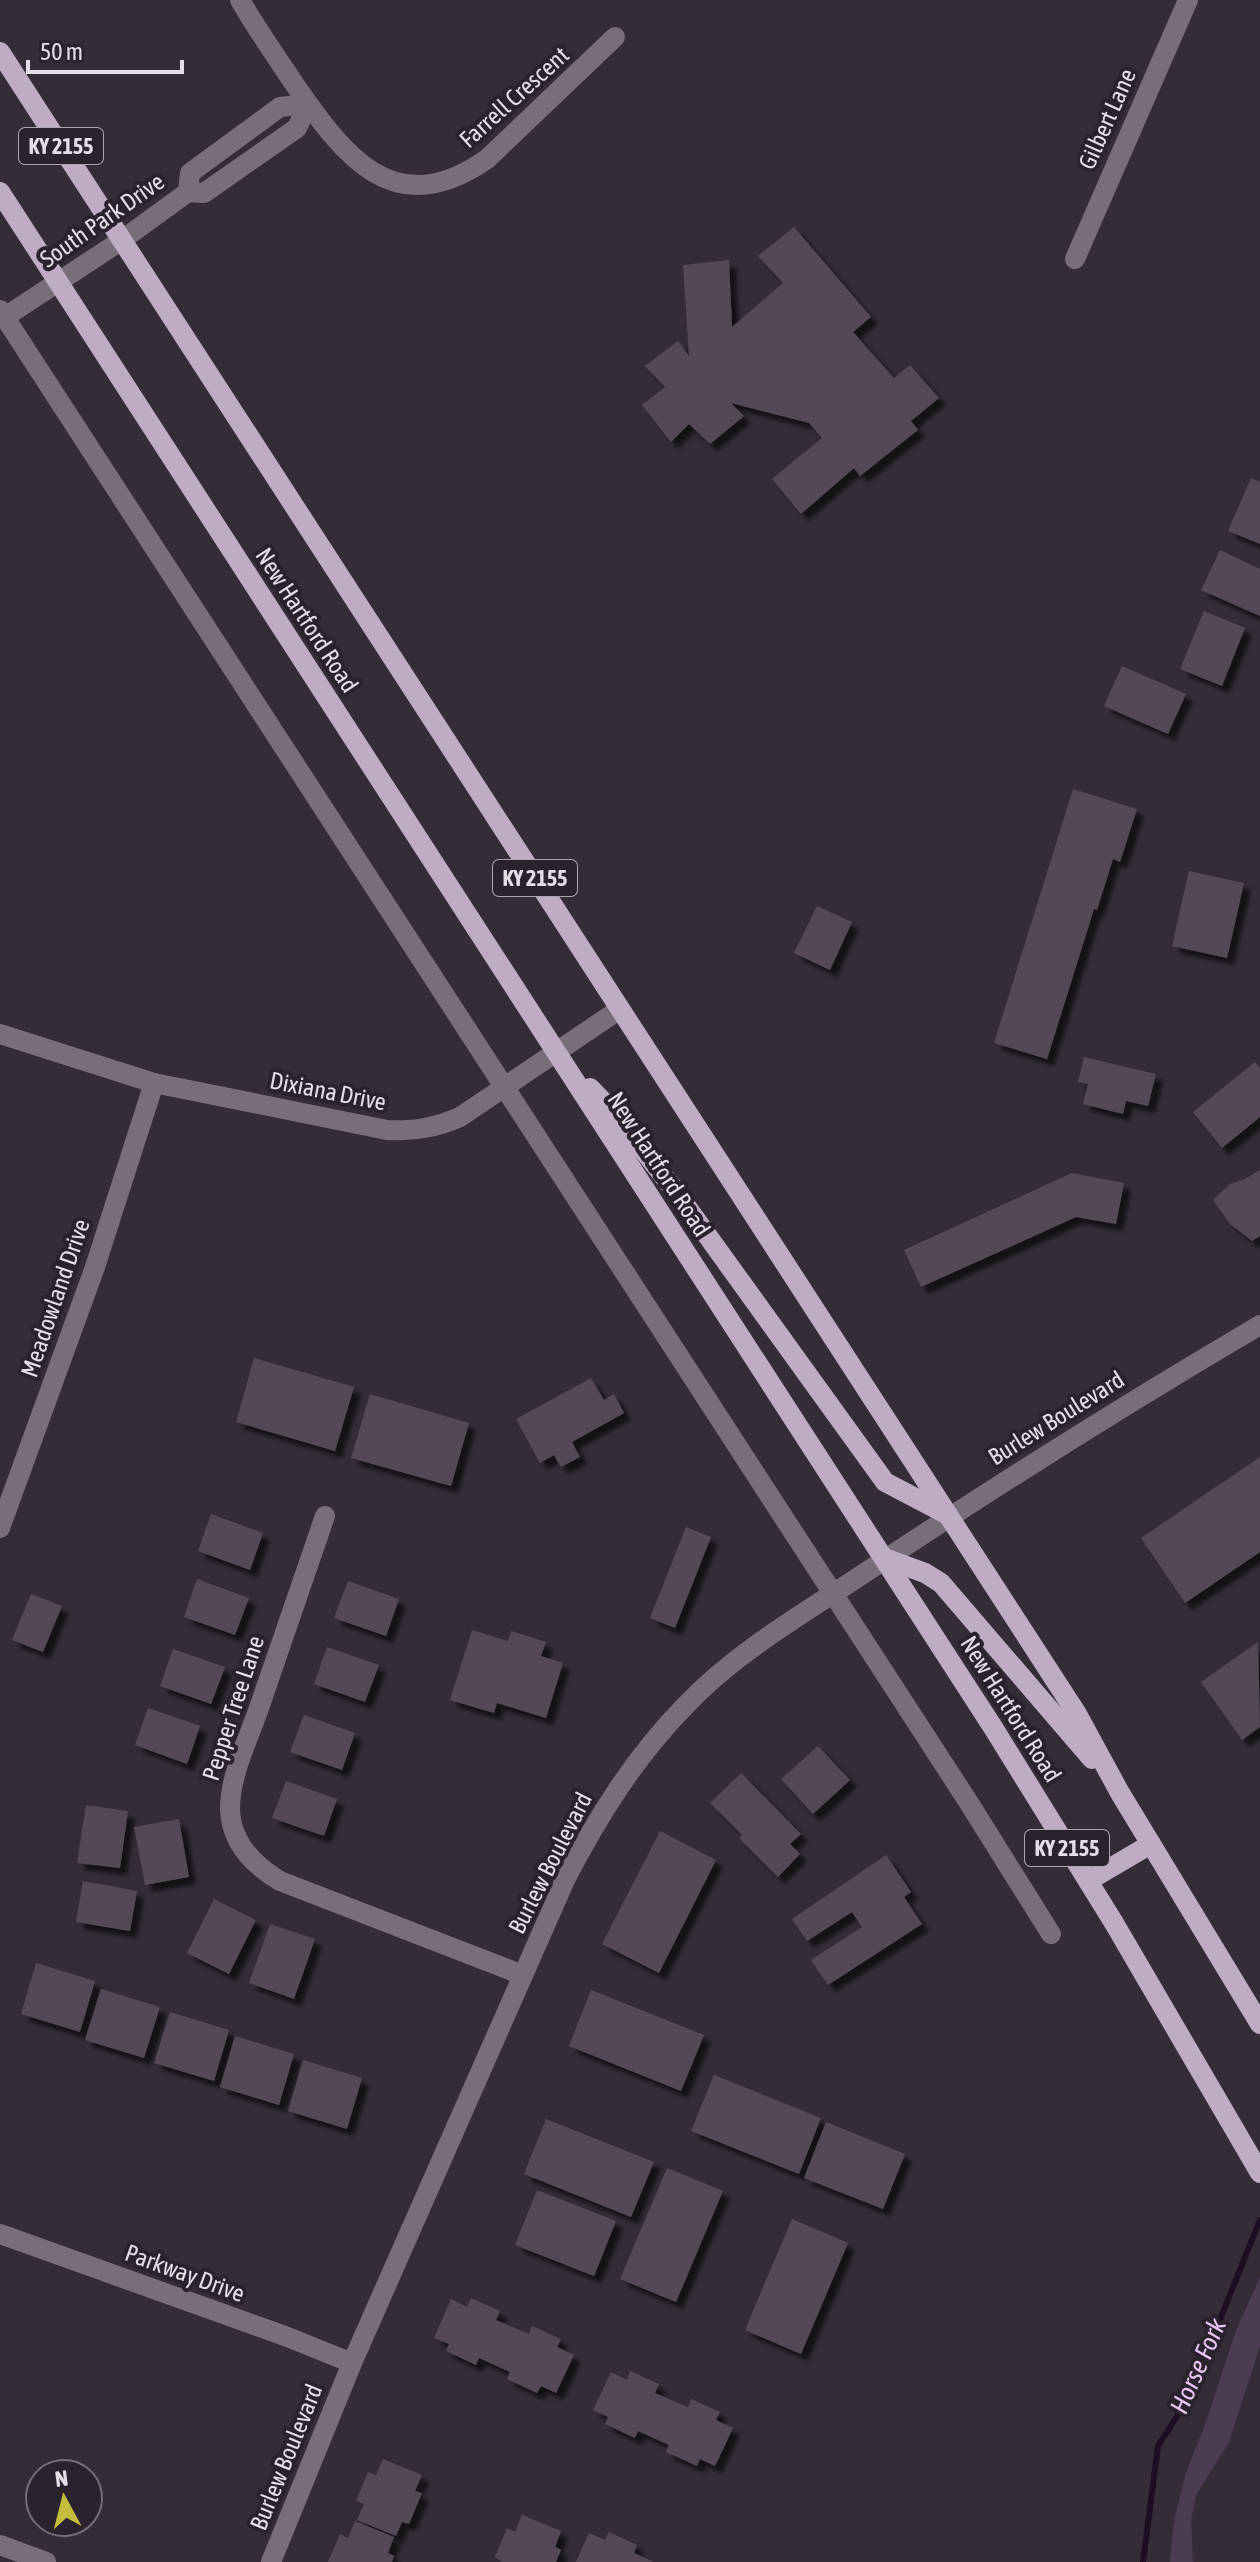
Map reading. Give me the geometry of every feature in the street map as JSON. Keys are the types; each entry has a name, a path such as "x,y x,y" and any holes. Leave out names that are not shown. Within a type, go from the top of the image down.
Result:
{"main road":[{"name":"New Hartford Road","path":"0,52 1077,1714 1120,1793 1260,2024"},
{"name":"New Hartford Road","path":"0,192 884,1558 1088,1881 1260,2173"},
{"path":"556,1053 616,1115 676,1192 885,1482 948,1516"},
{"path":"884,1558 925,1573 941,1583 1120,1793"},
{"path":"1088,1881 1151,1844"}],"street":[{"name":"Farrell Crescent","path":"240,0 308,104 350,155 378,176 413,184 448,181 487,159 615,37"},
{"name":"Gilbert Lane","path":"1075,259 1188,0"},
{"name":"South Park Drive","path":"2,313 58,282 188,192 204,193 297,128 308,104"},
{"path":"2,313 833,1592 1051,1934"},
{"name":"Dixiana Drive","path":"0,1034 154,1083 387,1130 415,1131 439,1127 460,1117 620,1009"},
{"name":"Meadowland Drive","path":"0,1528 95,1267 154,1083"},
{"name":"Burlew Boulevard","path":"271,2562 352,2363 565,1880 591,1830 653,1740 720,1673 833,1592 948,1516 1260,1325"},
{"name":"Pepper Tree Lane","path":"325,1516 233,1787 230,1809 234,1832 244,1852 259,1869 280,1881 523,1975"},
{"name":"Parkway Drive","path":"0,2234 352,2363"},
{"path":"0,2545 46,2562"}],"shaded area":[{"path":"1260,2277 1260,2346 1229,2442 1196,2495 1191,2521 1193,2562 1170,2562 1174,2520 1186,2473 1235,2333"}],"building":[{"path":"794,227 871,317 853,332 894,378 910,365 939,398 911,421 918,430 860,476 854,468 801,514 772,479 822,438 809,423 731,403 744,416 710,444 689,424 671,442 642,405 665,387 645,366 678,341 689,356 683,265 729,260 732,327 783,283 758,256"},
{"path":"1251,478 1260,482 1260,544 1228,531"},
{"path":"1220,550 1260,569 1260,616 1201,590"},
{"path":"1204,611 1245,628 1222,686 1180,669"},
{"path":"1122,666 1186,694 1168,734 1104,706"},
{"path":"1073,789 1137,809 1120,862 1113,859 1097,910 1094,909 1047,1059 994,1043"},
{"path":"1189,871 1244,883 1227,958 1172,946"},
{"path":"817,906 852,922 830,970 794,953"},
{"path":"1084,1057 1156,1074 1148,1106 1126,1101 1123,1114 1083,1104 1088,1084 1078,1082"},
{"path":"1255,1062 1260,1068 1260,1117 1222,1148 1193,1112"},
{"path":"1260,1170 1260,1236 1252,1241 1230,1224 1213,1200 1230,1184"},
{"path":"1072,1173 1124,1183 1116,1224 1076,1217 921,1287 904,1250"},
{"path":"254,1358 354,1387 335,1451 236,1422"},
{"path":"591,1378 604,1400 614,1394 624,1413 572,1442 580,1457 561,1467 554,1455 540,1463 516,1419"},
{"path":"370,1394 469,1423 451,1486 351,1458"},
{"path":"1260,1457 1260,1552 1185,1603 1141,1538"},
{"path":"211,1514 263,1533 250,1570 198,1551"},
{"path":"686,1527 711,1537 675,1628 650,1618"},
{"path":"197,1579 249,1598 235,1635 184,1617"},
{"path":"348,1581 399,1599 386,1636 334,1618"},
{"path":"31,1594 62,1606 43,1652 12,1640"},
{"path":"472,1630 508,1641 511,1631 546,1642 541,1656 563,1663 546,1718 497,1703 494,1713 450,1700"},
{"path":"1258,1642 1260,1727 1242,1740 1201,1682"},
{"path":"327,1647 379,1665 365,1702 314,1684"},
{"path":"173,1649 225,1667 211,1704 160,1686"},
{"path":"148,1708 200,1726 187,1764 135,1745"},
{"path":"304,1715 355,1733 342,1770 290,1752"},
{"path":"818,1746 850,1780 813,1814 781,1779"},
{"path":"741,1773 801,1834 790,1844 800,1854 778,1877 710,1803"},
{"path":"286,1781 337,1799 324,1836 272,1818"},
{"path":"86,1805 128,1811 120,1868 77,1863"},
{"path":"179,1819 189,1877 145,1885 134,1827"},
{"path":"660,1831 716,1860 659,1973 602,1944"},
{"path":"886,1855 911,1892 904,1897 922,1924 828,1985 811,1960 862,1927 852,1912 807,1941 792,1919"},
{"path":"83,1881 137,1891 130,1931 76,1922"},
{"path":"214,1899 256,1920 229,1974 187,1953"},
{"path":"270,1924 315,1939 294,1999 249,1983"},
{"path":"36,1963 95,1981 80,2032 21,2014"},
{"path":"101,1989 160,2007 144,2058 85,2040"},
{"path":"591,1990 704,2035 681,2091 569,2046"},
{"path":"170,2012 229,2030 214,2081 154,2063"},
{"path":"235,2036 294,2054 279,2105 220,2087"},
{"path":"303,2060 362,2078 347,2129 288,2111"},
{"path":"714,2075 821,2118 799,2174 691,2131"},
{"path":"546,2119 654,2162 631,2217 524,2174"},
{"path":"826,2122 905,2154 883,2209 804,2178"},
{"path":"667,2168 723,2191 676,2302 620,2279"},
{"path":"537,2190 616,2221 594,2276 515,2245"},
{"path":"792,2219 848,2243 801,2354 745,2330"},
{"path":"471,2298 500,2311 496,2320 529,2334 532,2326 561,2339 557,2347 574,2355 556,2393 541,2386 537,2393 507,2379 510,2372 479,2358 476,2365 446,2351 449,2344 434,2338 451,2299 467,2307"},
{"path":"630,2371 659,2384 655,2393 688,2407 691,2399 720,2412 716,2420 733,2428 715,2466 700,2459 697,2466 666,2452 669,2445 638,2431 635,2438 605,2424 608,2417 593,2410 611,2372 627,2380"},
{"path":"383,2459 422,2475 415,2491 422,2493 409,2524 402,2522 396,2536 357,2520 364,2504 356,2501 368,2472 376,2475"},
{"path":"522,2515 561,2531 555,2547 561,2550 556,2562 502,2562 495,2557 507,2528 515,2532"},
{"path":"355,2521 394,2537 388,2553 394,2556 392,2562 328,2562 340,2534 348,2538"},
{"path":"609,2532 637,2545 634,2553 654,2562 576,2562 589,2533 605,2540"}],"waterway":[{"name":"Horse Fork","path":"1143,2562 1158,2446 1188,2399 1260,2220"}]}
